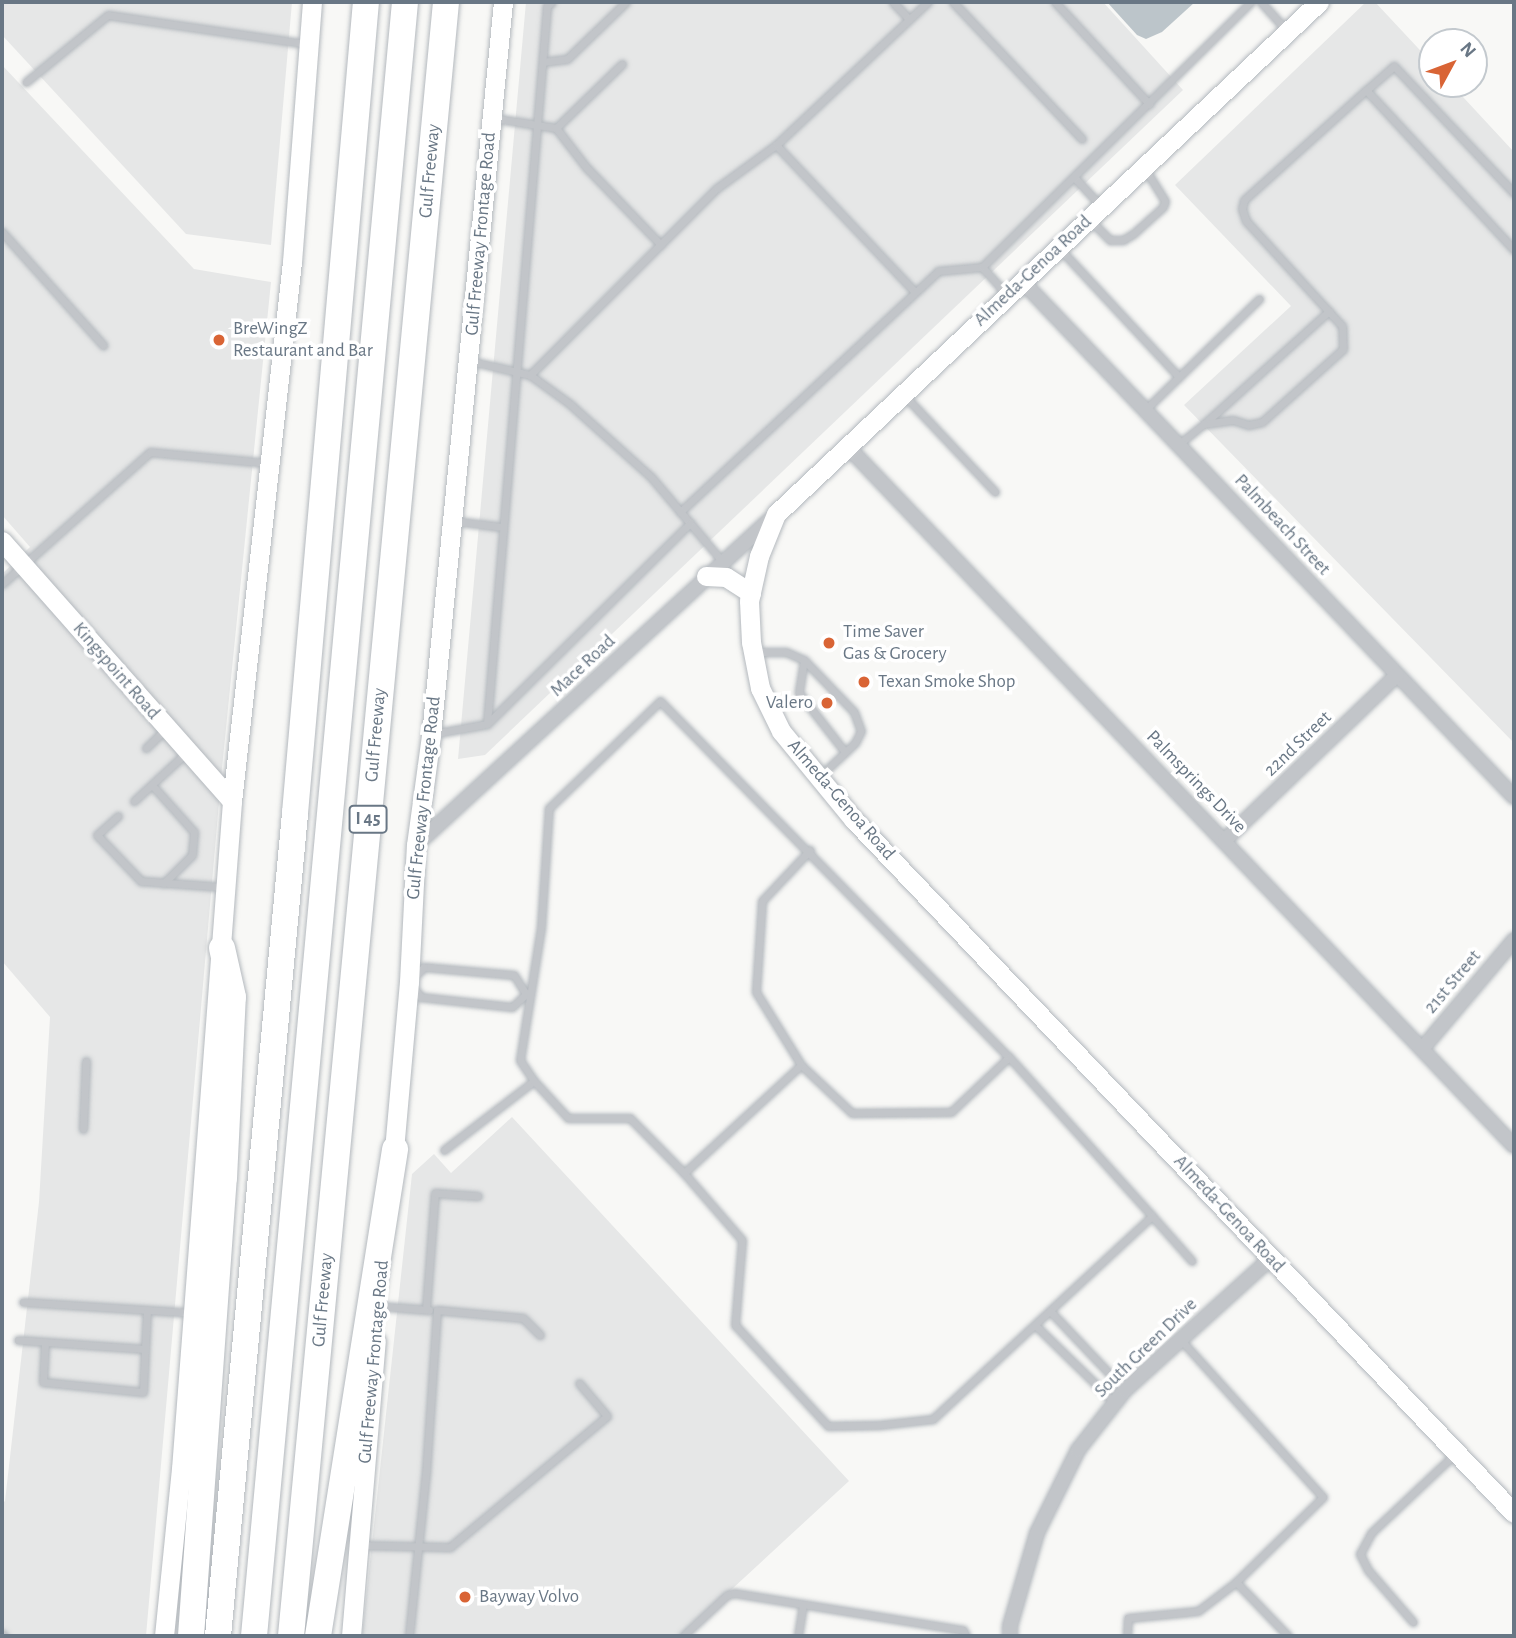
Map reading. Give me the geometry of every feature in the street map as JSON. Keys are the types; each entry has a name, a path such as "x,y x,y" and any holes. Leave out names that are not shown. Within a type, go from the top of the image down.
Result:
{"highway":[{"path":"218,1636 293,841 366,2"},
{"name":"Gulf Freeway","path":"254,1636 405,2"},
{"name":"Gulf Freeway","path":"291,1636 446,2"},
{"path":"191,1636 224,1178 233,997 222,948"},
{"path":"318,1636 394,1149"}],"main road":[{"path":"164,1636 181,1469 232,801 292,262 312,2"},
{"name":"Gulf Freeway Frontage Road","path":"351,1636 409,982 416,845 431,734 453,521 503,2"},
{"name":"Almeda-Genoa Road","path":"1319,2 776,514 759,556 751,593 753,652 760,688 781,731 853,819 1514,1513"},
{"name":"Kingspoint Road","path":"2,541 232,801"},
{"path":"706,576 726,578 751,593"}],"street":[{"name":"Palmbeach Street","path":"1022,281 1514,797"},
{"name":"Palmsprings Drive","path":"849,447 1514,1146"},
{"name":"Mace Road","path":"416,845 477,792 722,561 776,514"},
{"name":"22nd Street","path":"1225,840 1397,675"},
{"name":"21st Street","path":"1422,1049 1514,940"},
{"name":"South Green Drive","path":"1010,1636 1010,1626 1037,1533 1078,1450 1125,1390 1270,1259"}],"lane":[{"path":"487,724 514,369 539,126 547,6 552,2"},
{"path":"543,62 567,59 626,2"},
{"path":"893,2 909,19"},
{"path":"530,375 717,188 776,145 928,2"},
{"path":"953,2 1082,139"},
{"path":"1055,2 1149,104"},
{"path":"680,512 938,271 982,267 1251,2"},
{"path":"1261,2 1287,32"},
{"path":"26,82 108,15 308,44"},
{"path":"556,128 622,64"},
{"path":"1204,424 1233,420 1248,425 1262,422 1343,349 1342,326 1246,220 1244,200 1394,66 1514,193"},
{"path":"1366,90 1514,250"},
{"path":"492,118 556,128 586,167 661,244"},
{"path":"776,145 915,292"},
{"path":"1074,177 1116,242 1133,234 1163,207 1163,196 1144,166"},
{"path":"2,232 103,345"},
{"path":"1058,247 1179,377"},
{"path":"982,267 1007,295"},
{"path":"1146,409 1259,299"},
{"path":"1179,444 1329,311"},
{"path":"469,361 514,369 530,375 570,404 618,445 722,561"},
{"path":"904,394 995,492"},
{"path":"2,584 150,452 270,463"},
{"path":"453,521 502,527"},
{"path":"431,734 487,724 690,523"},
{"path":"753,652 786,652 804,660 854,712 861,731 845,752 818,777"},
{"path":"804,660 799,693 845,752"},
{"path":"1152,1216 933,1419 879,1425 828,1426 735,1325 742,1240 684,1173 630,1118 568,1118 534,1081 520,1060 528,994 541,927 550,808 660,701 810,850 1009,1057 1152,1216 1192,1261"},
{"path":"146,748 167,729"},
{"path":"134,801 188,752"},
{"path":"152,785 194,832 192,855 163,883"},
{"path":"118,816 97,835 141,881 227,887"},
{"path":"810,850 762,901 756,992 802,1065 852,1113 951,1112 1009,1057"},
{"path":"424,967 469,970 514,975 528,994 512,1007 421,997 409,982 424,967"},
{"path":"83,1129 86,1061"},
{"path":"684,1173 802,1065"},
{"path":"444,1150 534,1081"},
{"path":"426,1309 435,1193 478,1196"},
{"path":"23,1302 191,1313"},
{"path":"379,1306 523,1318 540,1335"},
{"path":"45,1342 43,1382 143,1392 147,1310"},
{"path":"409,1636 426,1472 437,1310"},
{"path":"1050,1311 1125,1390"},
{"path":"1035,1325 1114,1402"},
{"path":"1127,1636 1128,1618 1198,1611 1236,1582 1323,1497 1180,1339"},
{"path":"18,1340 145,1349"},
{"path":"358,1545 450,1547 607,1416 579,1383"},
{"path":"1413,1622 1368,1570 1360,1554 1371,1533 1456,1452"},
{"path":"1236,1582 1288,1636"},
{"path":"683,1636 727,1595 734,1593 963,1630 965,1636"},
{"path":"798,1636 803,1604"}],"shaded area":[{"path":"2,2 292,2 271,245 186,234 2,35"},
{"path":"526,2 1103,2 1183,90 485,755 458,759"},
{"path":"1107,2 1195,2 1162,32 1146,39 1137,35"},
{"path":"1366,2 1375,2 1418,48 1418,98 1464,98 1514,152 1514,743 1184,405 1291,306 1175,185"},
{"path":"2,65 194,269 271,282 222,768 146,1636 9,1636 2,1628 2,1504 5,1501 39,1202 50,1017 2,961 2,574 30,547 2,515"},
{"path":"512,1117 849,1481 681,1636 362,1636 412,1174 434,1154 451,1173"}],"place":[{"name":"BreWingZ Restaurant and Bar","path":"219,340"},
{"name":"Time Saver Gas & Grocery","path":"829,643"},
{"name":"Texan Smoke Shop","path":"864,682"},
{"name":"Valero","path":"827,703"},
{"name":"Bayway Volvo","path":"465,1597"}]}
